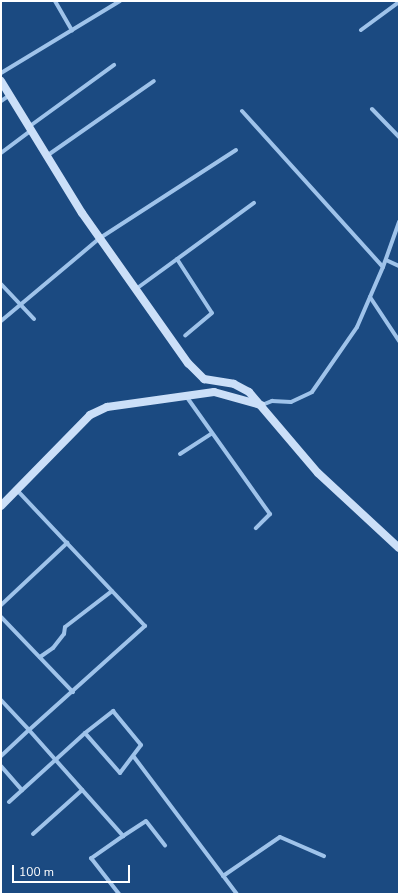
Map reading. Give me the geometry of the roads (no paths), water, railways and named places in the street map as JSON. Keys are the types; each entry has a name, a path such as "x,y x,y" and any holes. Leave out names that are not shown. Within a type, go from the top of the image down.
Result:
{"street":[{"path":"55,1 72,30"},
{"path":"1,73 120,1"},
{"path":"362,30 399,2"},
{"path":"30,126 114,65"},
{"path":"1,80 100,238 188,363 204,379 234,384 249,392 262,405 318,473 399,548"},
{"path":"48,155 154,81"},
{"path":"1,101 10,95"},
{"path":"372,109 399,137"},
{"path":"242,110 383,267"},
{"path":"1,153 32,130 30,126"},
{"path":"1,321 100,238 236,150"},
{"path":"136,289 254,203"},
{"path":"1,506 90,415 107,407 214,392 262,405 272,401 291,402 312,392 357,327 386,260 399,222"},
{"path":"177,259 212,313 185,336"},
{"path":"386,260 399,266"},
{"path":"1,284 34,319"},
{"path":"370,297 399,341"},
{"path":"186,396 270,514 256,528"},
{"path":"180,454 212,433"},
{"path":"1,756 145,626 17,490"},
{"path":"1,605 67,543"},
{"path":"40,657 53,648 64,634 65,627 112,591"},
{"path":"1,617 73,692"},
{"path":"1,700 123,836"},
{"path":"9,802 85,733 113,711 141,745 134,757 120,773 85,733"},
{"path":"134,757 237,894"},
{"path":"1,766 22,790"},
{"path":"33,834 82,790"},
{"path":"119,894 91,858 146,821 165,845"},
{"path":"223,876 280,837 324,856"}]}
